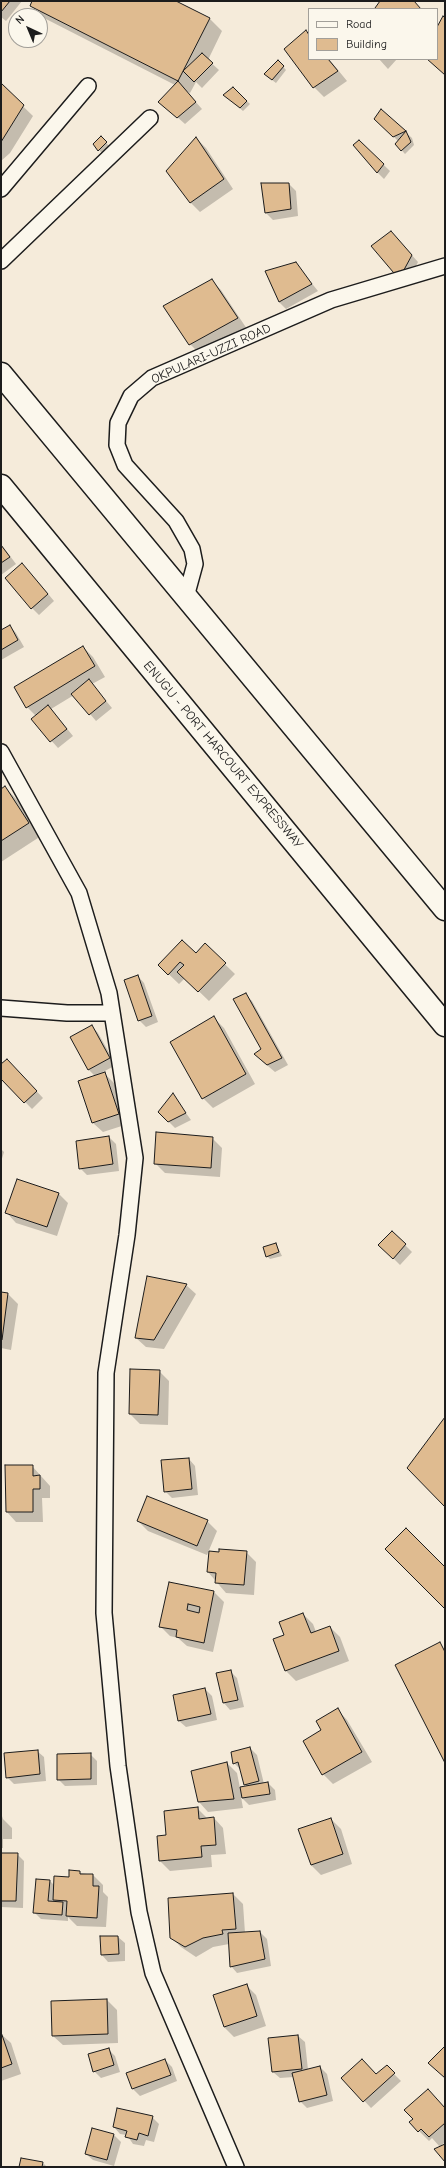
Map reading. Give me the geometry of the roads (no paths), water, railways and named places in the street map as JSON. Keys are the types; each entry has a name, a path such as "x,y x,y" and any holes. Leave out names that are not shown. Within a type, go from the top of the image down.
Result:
{"highway":[{"path":"1,374 445,909"},
{"name":"ENUGU - PORT HARCOURT EXPRESSWAY","path":"1,486 445,1025"}],"street":[{"path":"1,189 88,86"},
{"path":"1,261 150,118"},
{"name":"OKPULARI-UZZI ROAD","path":"186,597 195,564 192,549 176,521 125,465 117,445 118,423 131,396 152,378 331,300 445,266"},
{"path":"1,752 79,893 109,993 135,1158 127,1234 106,1372 104,1613 118,1766 139,1912 152,1973 236,2167"},
{"path":"1,1008 67,1013 111,1013"}]}
